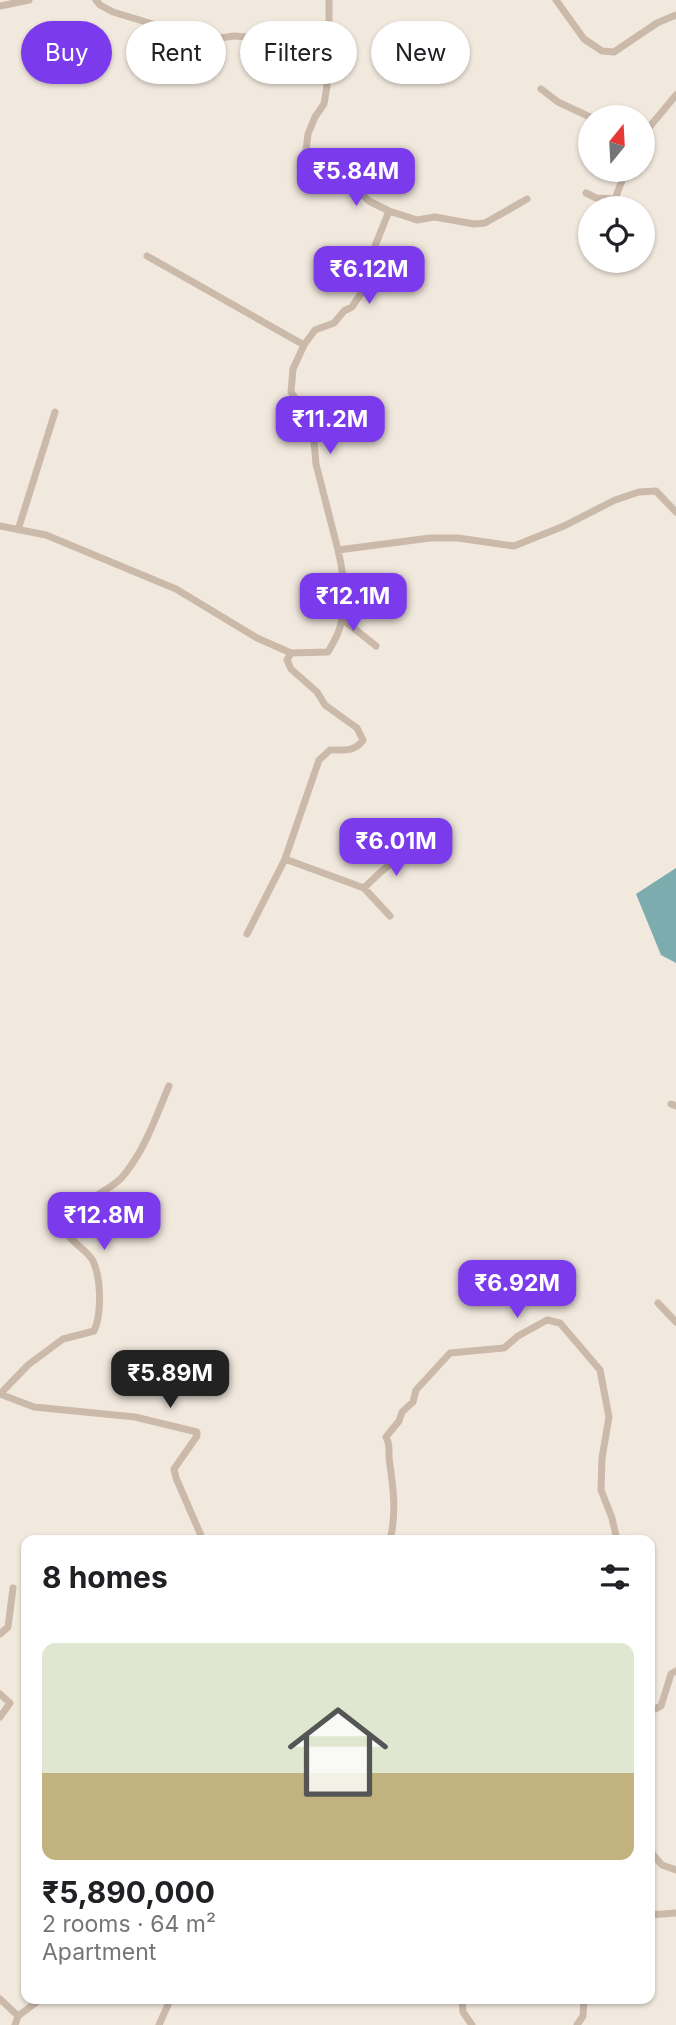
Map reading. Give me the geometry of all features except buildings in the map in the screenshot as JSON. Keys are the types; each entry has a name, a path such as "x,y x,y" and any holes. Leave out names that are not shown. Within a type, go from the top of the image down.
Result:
{"street":[{"path":"0,5 29,0"},
{"path":"96,0 113,12 206,40 240,36"},
{"path":"329,0 329,21"},
{"path":"556,0 584,39 602,51 614,52 657,23 676,15"},
{"path":"326,84 324,104 312,125 306,150 332,166 369,201 417,220 435,217 474,224 485,223 527,199"},
{"path":"541,89 558,102 578,111"},
{"path":"655,120 676,95"},
{"path":"586,193 596,198 615,199 621,182"},
{"path":"0,526 46,536 176,589 257,638 292,653 328,652 340,628 343,583 338,550 316,464 313,430 291,392 293,369 304,345 315,330 334,323 358,299 363,290 361,281 389,211"},
{"path":"146,256 304,345"},
{"path":"18,530 54,412"},
{"path":"338,550 430,538 458,538 514,545 639,492 656,491 676,512"},
{"path":"341,618 376,646"},
{"path":"247,934 285,859 319,760 330,750 349,750 359,746 363,740 357,728 325,705 317,691 291,669 287,660 292,653"},
{"path":"364,888 394,860 420,852"},
{"path":"285,859 364,888 390,916"},
{"path":"169,1086 133,1162 119,1181 92,1196 74,1212 68,1225 67,1233 72,1242 92,1259 99,1293 99,1320 94,1331 63,1339 43,1352 0,1394 34,1407 135,1417 197,1432 197,1436 174,1469 201,1535"},
{"path":"658,1303 676,1321"},
{"path":"391,1535 394,1486 390,1444 386,1437 399,1421 401,1412 413,1402 416,1390 450,1353 504,1348 518,1336 547,1320 560,1323 600,1370 609,1417 602,1458 601,1490 616,1535"},
{"path":"0,1634 8,1627 13,1588"},
{"path":"655,1709 661,1706 671,1674 676,1671"},
{"path":"0,1694 10,1703 0,1717"},
{"path":"655,1857 662,1865 676,1870"},
{"path":"655,1915 676,1913"},
{"path":"0,1999 18,2016"},
{"path":"15,2025 18,2016 34,2004"},
{"path":"159,2025 168,2004"},
{"path":"462,2004 463,2012 472,2025"},
{"path":"577,2025 583,2016 584,2004"}],"water":[{"path":"676,868 676,963 661,955 636,894"}]}
